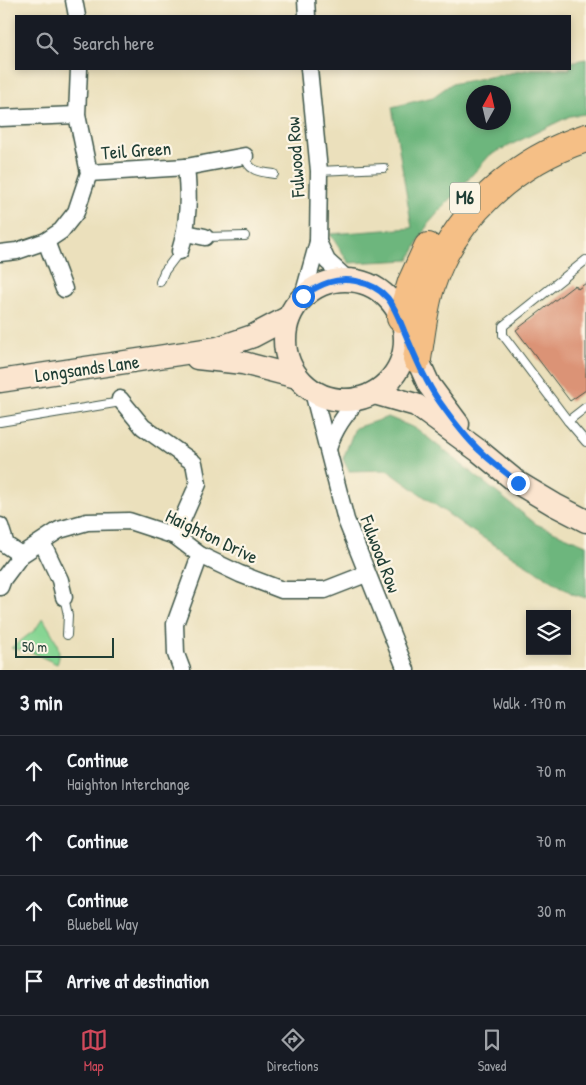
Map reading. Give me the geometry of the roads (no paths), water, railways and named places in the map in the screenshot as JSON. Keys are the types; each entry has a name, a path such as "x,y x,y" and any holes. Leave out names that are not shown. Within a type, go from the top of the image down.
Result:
{"highway":[{"name":"M6","path":"403,325 412,282 423,255 449,212 494,172 540,148 586,133"},
{"path":"417,359 430,288 450,244 468,218 489,195 513,175 544,156 586,138"}],"main road":[{"path":"305,385 289,364 285,349 284,333 288,317 303,296 316,287 332,281 348,280 365,283 380,291 393,303 428,384 479,451"},
{"path":"173,356 233,343 262,332 288,317"},
{"path":"366,396 391,378 399,367 404,350 403,325"},
{"path":"173,356 243,363 305,385 335,399 366,396 416,405 479,451 518,483 586,521"},
{"name":"Longsands Lane","path":"0,381 173,356"}],"street":[{"path":"74,0 78,15"},
{"path":"306,0 307,15"},
{"name":"Teil Green","path":"0,253 17,251 46,241 61,231 76,212 89,173 77,115 79,70"},
{"name":"Fulwood Row","path":"303,296 318,242 319,171 309,70"},
{"path":"0,118 77,115"},
{"name":"Teil Green","path":"89,173 186,167 245,156"},
{"name":"Teil Green","path":"180,251 186,233 190,199 186,167"},
{"path":"186,233 205,237"},
{"path":"46,241 64,289"},
{"name":"Fulwood Row","path":"318,242 327,261 348,280"},
{"name":"Fulwood Row","path":"305,385 321,415 346,520 406,670"},
{"path":"328,449 332,435 340,421 366,396"},
{"path":"121,400 143,428 194,463 198,484 175,536"},
{"name":"Haighton Drive","path":"0,587 21,555 59,530 87,522 129,521 175,536 200,555 240,574 282,590 325,590 366,574"},
{"path":"0,526 6,545 21,555"},
{"path":"42,542 60,580 64,597"},
{"path":"182,670 176,654 175,624 200,555"}],"lane":[{"path":"245,156 247,164 251,168 274,174"},
{"path":"319,171 384,168"},
{"path":"205,237 245,236"},
{"path":"160,282 164,272 180,251"},
{"path":"586,260 503,326 503,335 586,442"},
{"path":"0,422 121,400"},
{"path":"568,421 586,407"},
{"path":"64,597 68,615 67,634"}]}
